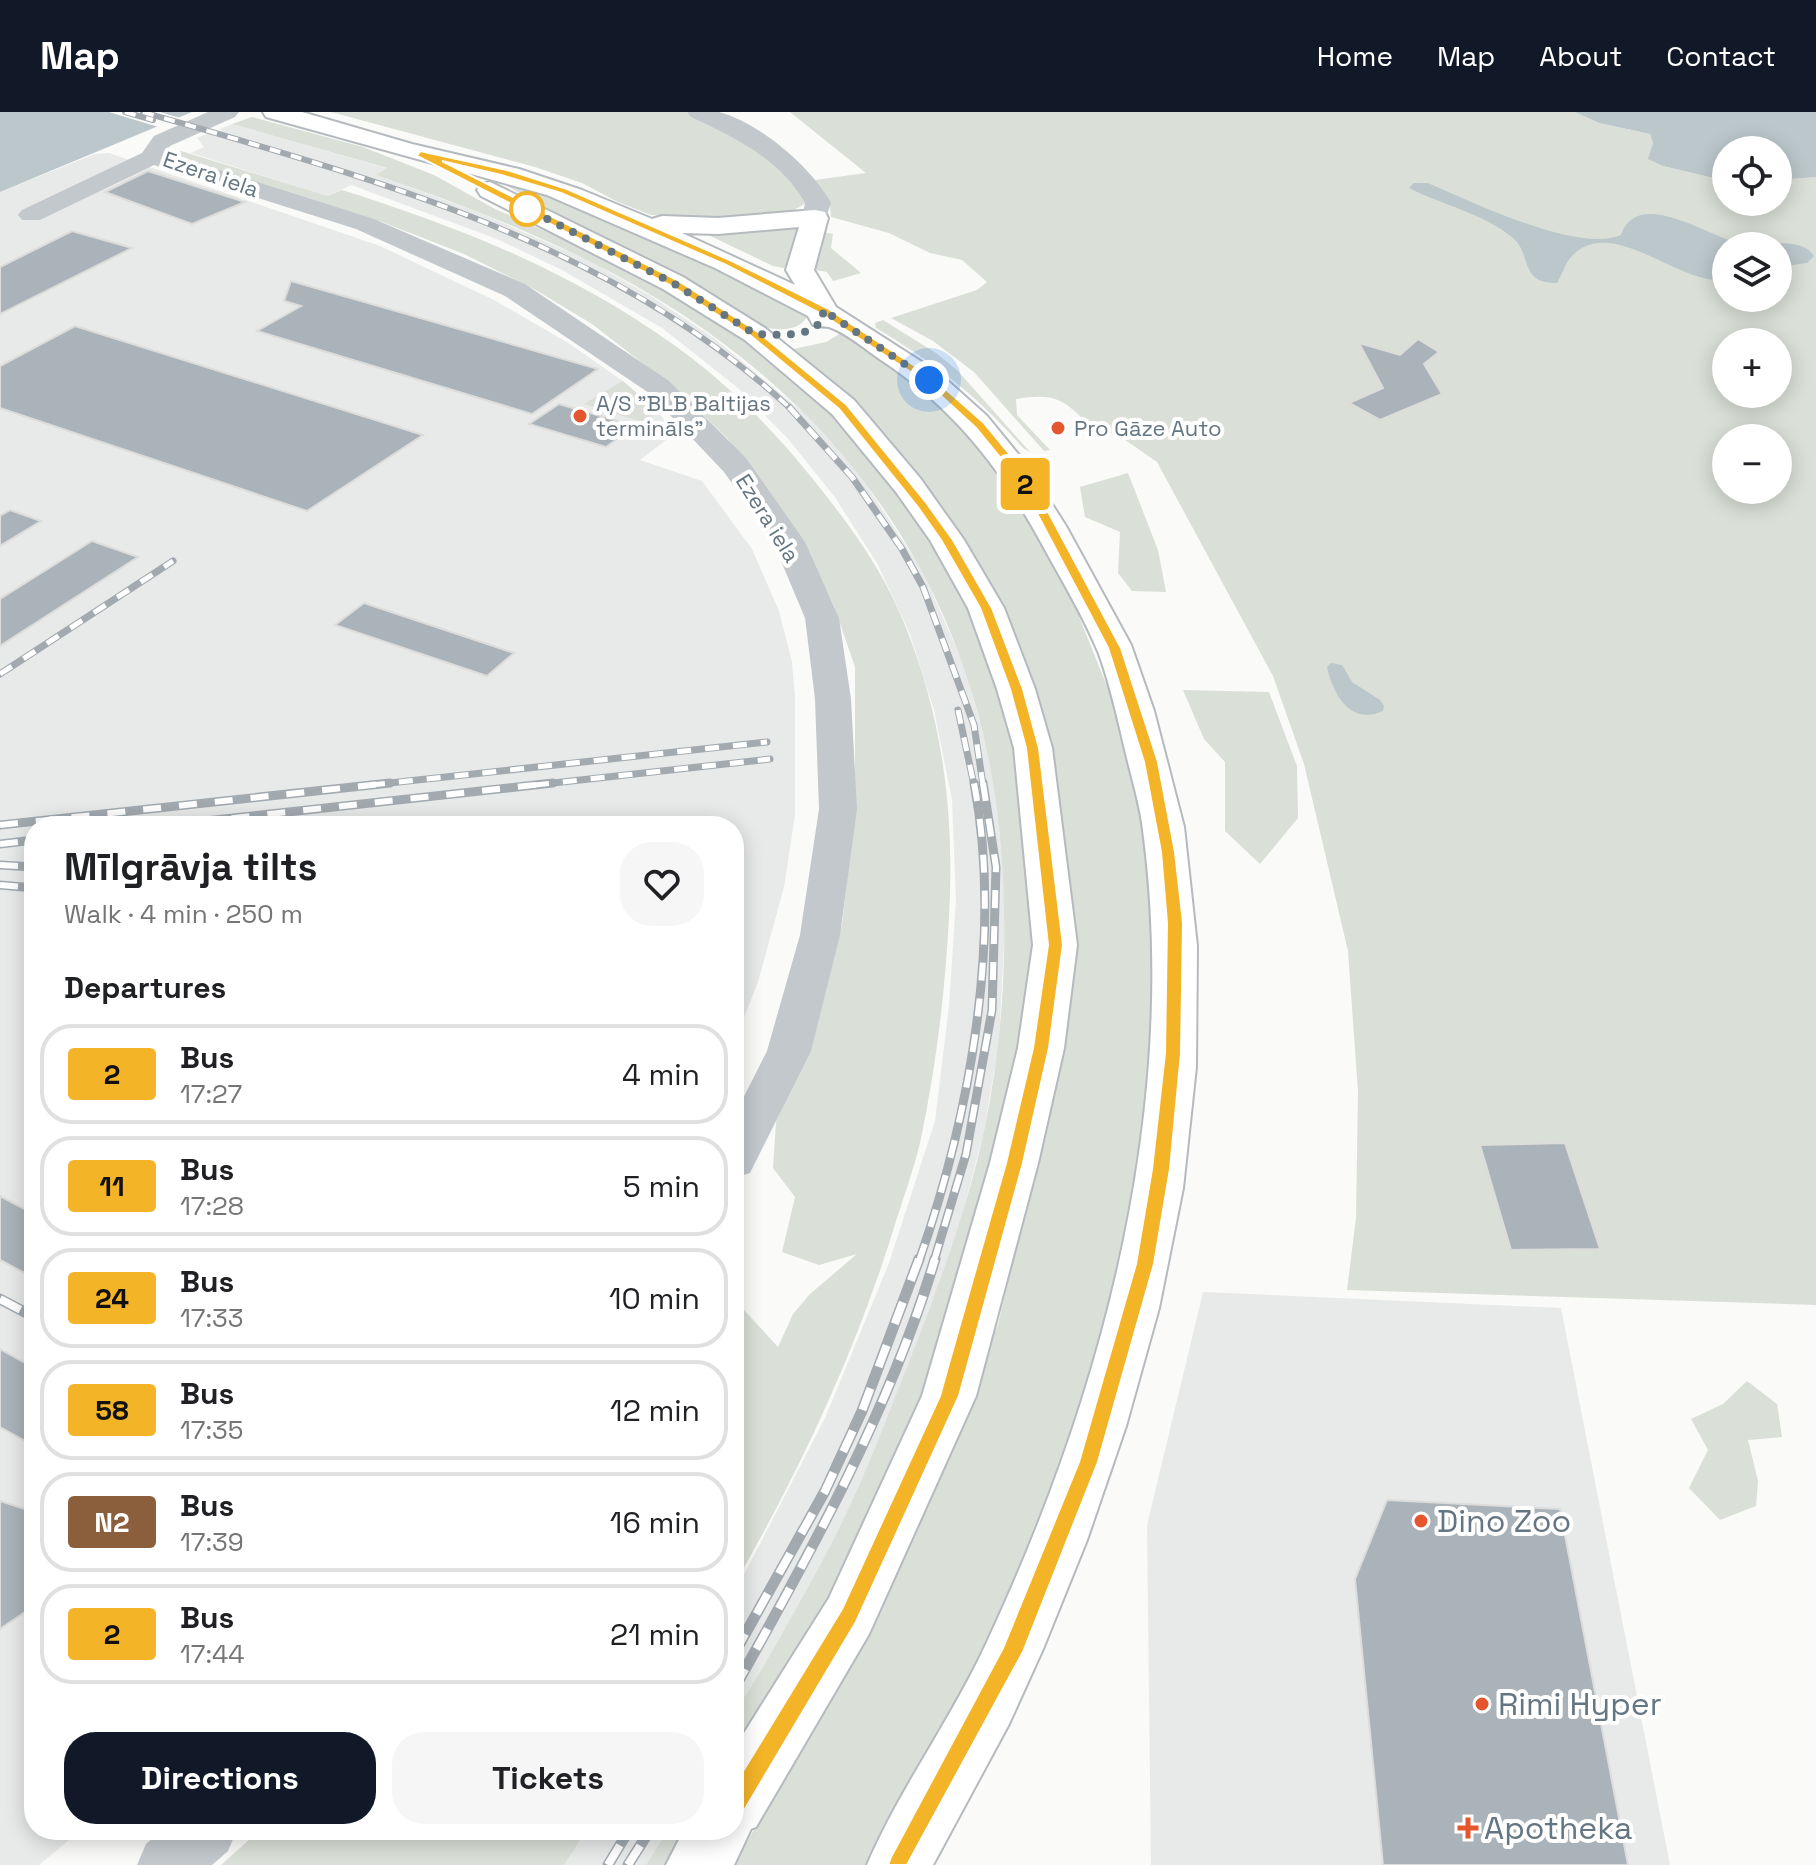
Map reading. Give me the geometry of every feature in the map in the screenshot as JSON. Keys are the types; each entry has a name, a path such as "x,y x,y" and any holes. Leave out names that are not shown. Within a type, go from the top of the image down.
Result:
{"main road":[{"path":"275,112 564,191 729,263 823,310 929,380 962,408 1000,449 1039,506 1119,662 1151,762 1168,852 1175,923 1173,1053 1161,1169 1145,1264 1088,1462 1012,1652 899,1865"},
{"path":"420,154 673,283 755,334 843,407 931,518 986,608 1016,689 1033,748 1055,945 1041,1048 1014,1163 949,1396 849,1616 744,1789"},
{"path":"631,221 718,226 815,218 800,270 823,310 823,321 809,331 787,335 755,334"},
{"path":"698,1865 714,1840"}],"street":[{"name":"Ezera iela","path":"227,112 162,141 154,149 154,157 365,224 515,290 659,387 735,465 789,542 822,618 833,699 838,809 820,935 789,1051 744,1141"},
{"path":"699,112 734,127 801,176 818,203 815,218"},
{"path":"31,215 131,165 154,157"},
{"path":"167,1865 196,1840"}],"shaded area":[{"path":"0,112 192,112 0,192"},
{"path":"331,112 686,112 742,139 788,175 806,203 789,213 751,219 651,215 582,183 535,167"},
{"path":"790,112 1575,112 1599,123 1650,134 1653,143 1649,159 1663,166 1712,178 1712,216 1792,216 1792,179 1816,177 1816,1305 1347,1290 1356,1218 1358,1091 1348,951 1304,764 1273,676 1157,462 1115,433 1096,433 1062,402 1043,397 1016,399 1017,415 1050,450 1044,451 974,372 933,341 891,318 977,290 987,282 962,260 930,253 889,233 831,217 830,206 815,180 866,173"},
{"path":"1575,112 1816,112 1816,177 1792,179 1792,136 1712,136 1712,178 1663,166 1648,159 1653,143 1650,134 1599,123"},
{"path":"252,117 363,147 434,175 495,209 607,258 703,310 763,352 837,417 899,488 951,569 988,644 1020,762 1035,945 1023,1046 927,1390 847,1565 744,1749 744,1698 818,1569 863,1476 940,1281 984,1131 1002,1005 1003,877 992,775 968,679 931,590 884,509 825,435 755,368 675,310 585,259 534,235 376,175 387,168 232,124"},
{"path":"232,124 389,169 377,175 473,210 588,260 651,296 714,338 805,414 854,466 922,570 966,670 994,776 1001,824 1005,925 999,1043 984,1131 955,1243 864,1478 820,1568 744,1699 744,1575 825,1418 889,1263 935,1121 949,1006 956,900 952,800 934,710 910,634 877,563 834,496 789,440 738,388 662,328 562,270 497,239 351,185 328,196 191,153 204,147 197,138 216,130 222,131 220,129"},
{"path":"181,151 328,196 342,190 429,220 514,254 636,319 712,374 797,459 870,557 898,609 913,646 935,722 950,838 945,974 926,1115 915,1162 882,1266 846,1360 805,1452 744,1567 744,1310 778,1347 793,1314 810,1294 857,1254 819,1265 782,1252 795,1197 773,1168 776,1122 816,1024 842,924 855,812 855,667 834,606 802,542 728,439 681,393 592,324 534,289 464,254 382,222 173,159 177,156 173,154"},
{"path":"109,153 380,246 494,300 570,344 624,382 657,411 675,433 640,460 702,481 752,549 779,611 792,662 795,697 795,815 784,887 758,982 744,1018 744,816 24,816 24,1840 69,1840 39,1865 0,1865 0,192 95,154"},
{"path":"498,181 538,191 664,240 807,317 794,327 767,328"},
{"path":"1414,183 1428,183 1497,213 1579,238 1602,239 1621,235 1630,221 1644,215 1678,220 1712,233 1712,279 1688,273 1626,247 1606,243 1588,245 1572,256 1557,283 1545,282 1531,273 1519,245 1501,229 1409,188"},
{"path":"797,227 802,230 789,269 773,266 700,231"},
{"path":"823,232 833,234 831,248 861,273 833,281 827,272 810,269"},
{"path":"1792,244 1801,246 1814,256 1807,263 1792,265"},
{"path":"883,320 957,370 1030,452 955,382 876,328 875,323"},
{"path":"841,333 880,356 913,382 990,453 1031,512 1069,592 1126,733 1148,811 1156,1062 1113,1317 1020,1583 871,1865 734,1865 874,1619 940,1475 998,1324 1036,1167 1068,883 943,514 889,441 844,395 789,350 826,342"},
{"path":"623,381 657,411 643,422 584,404"},
{"path":"1128,473 1158,550 1166,592 1132,591 1118,573 1120,532 1085,517 1080,487"},
{"path":"1331,663 1342,665 1352,682 1380,700 1383,711 1361,714 1345,705 1330,677 1327,667"},
{"path":"1183,690 1269,692 1297,766 1298,818 1260,864 1225,831 1225,762 1204,739"},
{"path":"1203,1292 1561,1308 1670,1865 1151,1865 1147,1525"},
{"path":"1747,1381 1777,1404 1782,1437 1748,1440 1758,1481 1756,1506 1720,1520 1689,1488 1708,1450 1691,1419 1723,1404"},
{"path":"249,1840 580,1840 564,1865 221,1865"},
{"path":"580,1840 662,1840 646,1865 564,1865"},
{"path":"662,1840 687,1840 671,1865 646,1865"}],"pier":[{"path":"109,112 160,112 187,120 165,129"}],"building":[{"path":"148,171 245,202 192,224 105,192"},
{"path":"72,231 132,248 0,314 0,267"},
{"path":"291,281 598,369 532,414 257,331 301,306 284,301"},
{"path":"75,326 423,435 307,511 0,408 0,366"},
{"path":"1418,339 1439,352 1424,364 1442,394 1380,420 1349,403 1383,388 1359,343 1400,355"},
{"path":"559,404 635,426 606,447 529,424"},
{"path":"10,510 41,521 0,546 0,516"},
{"path":"92,541 138,557 0,646 0,599"},
{"path":"364,603 514,653 487,676 335,625"},
{"path":"1565,1143 1600,1249 1511,1250 1480,1145"},
{"path":"0,1196 24,1209 24,1273 0,1260"},
{"path":"0,1349 24,1362 24,1440 0,1427"},
{"name":"Rimi Hyper","path":"1387,1500 1560,1509 1628,1865 1383,1865 1355,1579"},
{"path":"0,1501 24,1509 24,1613 0,1629"}],"railway":[{"path":"125,112 153,120"},
{"path":"143,112 402,191 486,223 567,259 645,301 720,351 790,408"},
{"path":"790,408 852,477 902,549 923,587 974,725 983,785"},
{"path":"0,674 173,561"},
{"path":"958,710 974,785"},
{"path":"371,785 767,742"},
{"path":"535,785 770,759"},
{"path":"84,816 390,783"},
{"path":"251,816 553,783"},
{"path":"919,1261 953,1147 976,1025 983,963 985,902 982,842 974,783"},
{"path":"934,1261 966,1154 992,1010 996,867 983,783"},
{"path":"0,825 24,822"},
{"path":"0,844 24,841"},
{"path":"0,865 24,866"},
{"path":"0,885 24,887"},
{"path":"744,1636 825,1491 862,1411 919,1259"},
{"path":"744,1671 846,1480 895,1371 935,1259"},
{"path":"0,1299 24,1312"},
{"path":"608,1865 623,1840"},
{"path":"628,1865 644,1840"}],"bus line":[{"name":"2","path":"744,1789 849,1616 949,1396 958,1367 1014,1163 1041,1048 1055,945 1033,748 1016,689 986,608 947,540 921,503 843,407 755,334 673,283 420,154 504,172 564,191 729,263 823,310 929,380 980,426 1013,466 1039,506 1115,648 1151,762 1168,852 1175,923 1173,1053 1161,1169 1145,1264 1088,1462 1012,1652 899,1865"}],"place":[{"name":"A/S \"BLB Baltijas termināls\"","path":"580,416"},
{"name":"Pro Gāze Auto","path":"1058,428"},
{"name":"Dino Zoo","path":"1421,1521"},
{"name":"Rimi Hyper","path":"1482,1704"},
{"name":"Apotheka","path":"1468,1828"}],"route":[{"path":"527,209 518,204 673,283 755,334 787,335 809,331 823,321 823,310 929,380"}]}
